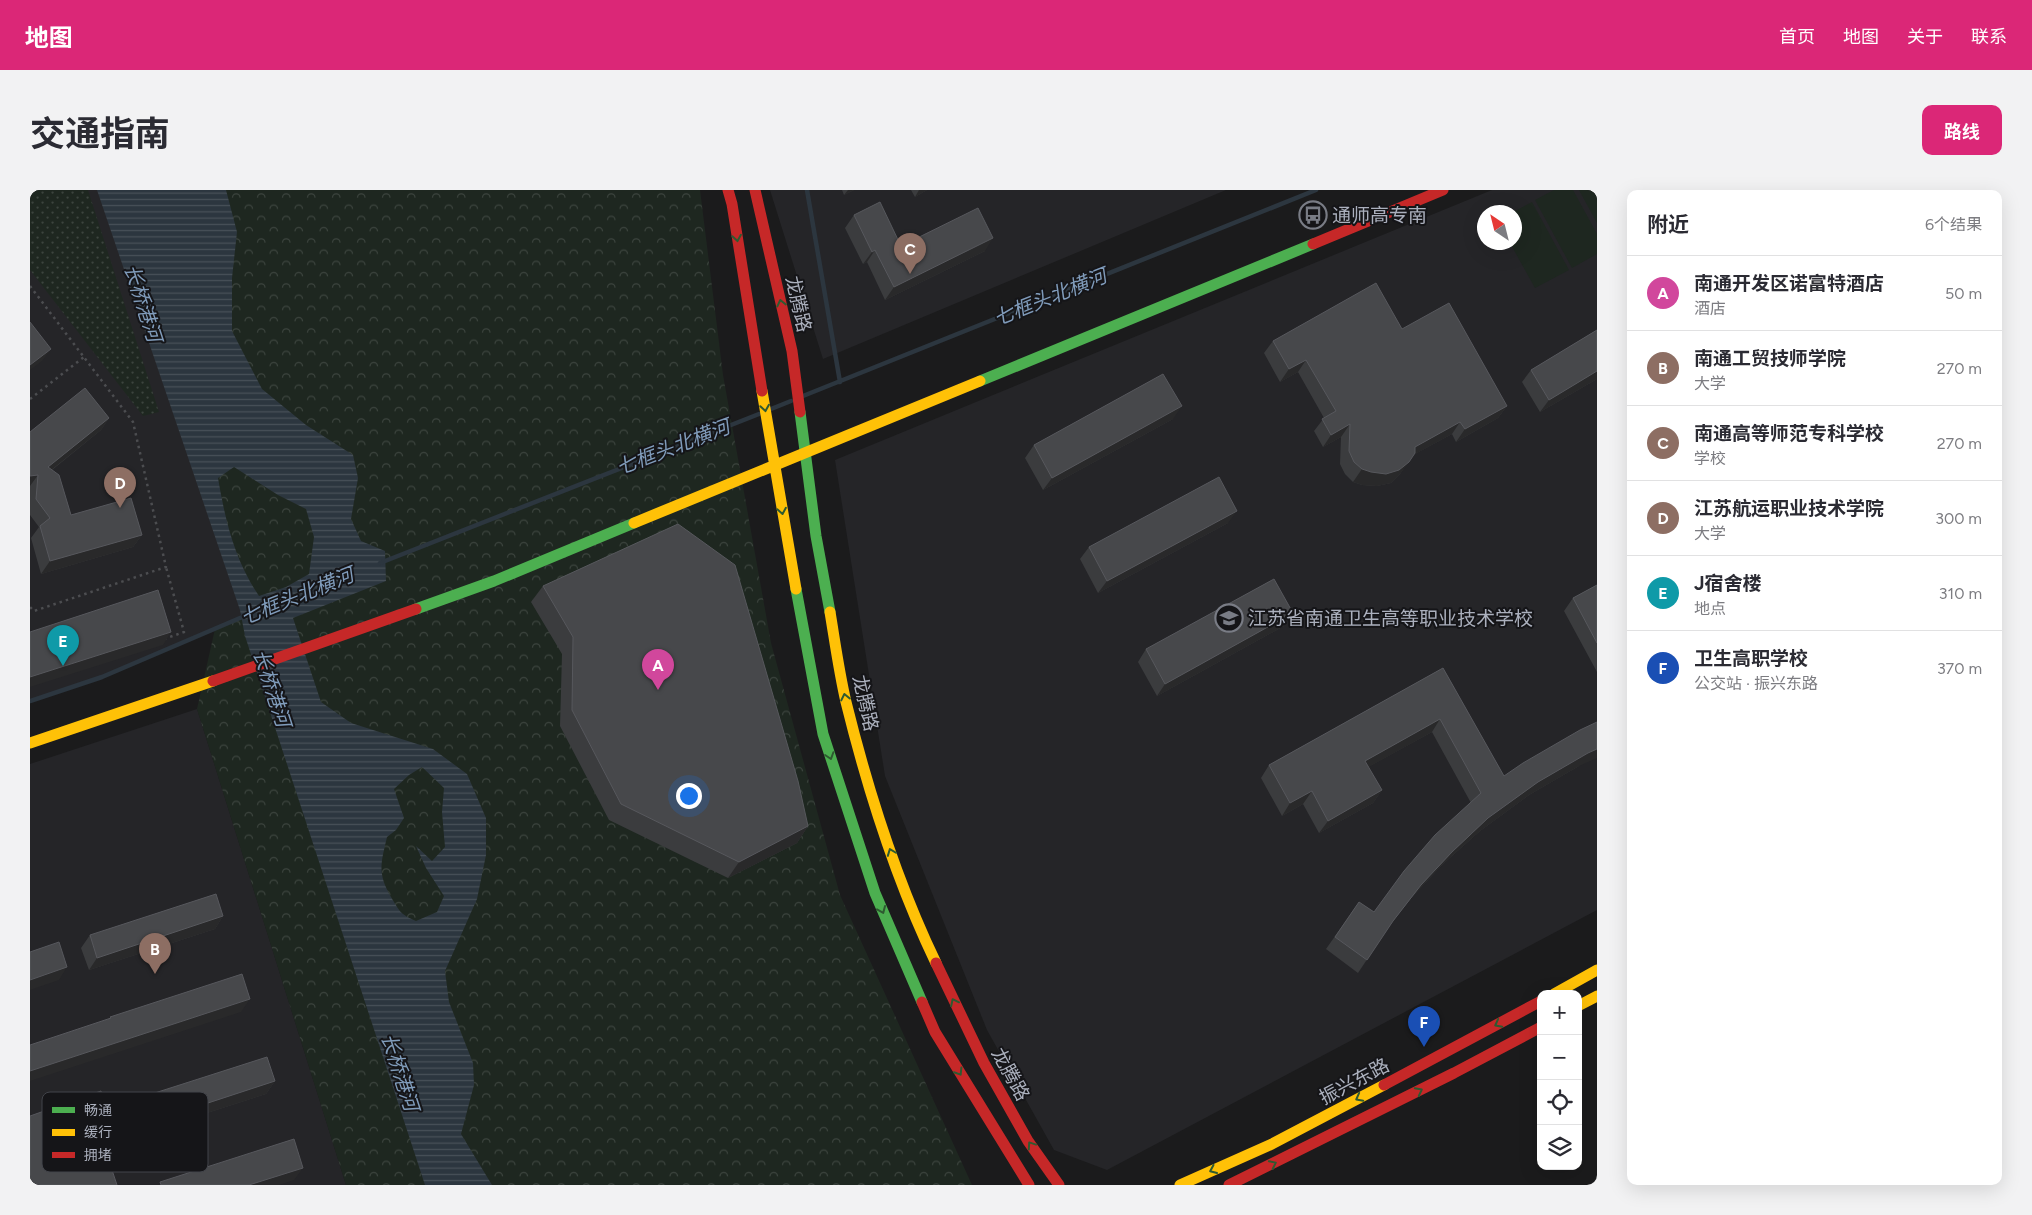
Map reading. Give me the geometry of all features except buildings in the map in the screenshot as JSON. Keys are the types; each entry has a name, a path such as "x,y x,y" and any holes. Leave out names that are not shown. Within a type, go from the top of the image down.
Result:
{"main road":[{"path":"728,190 732,204 774,463 823,734 874,893 935,1032 1029,1185"},
{"name":"龙腾路","path":"755,190 792,351 816,536 846,700 880,824 925,941 984,1063 1028,1141 1059,1185"},
{"path":"30,743 213,681 494,581 774,463 1443,190"},
{"path":"1561,990 1597,970"},
{"path":"1582,1004 1597,996"},
{"name":"振兴东路","path":"1180,1185 1272,1144 1537,1003"},
{"name":"振兴东路","path":"1230,1185 1454,1073 1537,1029"}],"path":[{"path":"30,286 133,422 166,567 184,632 157,641"},
{"path":"30,399 84,357"},
{"path":"30,608 34,610 166,567"}],"shaded area":[{"path":"30,190 105,190 246,615 102,677 30,701"},
{"path":"770,190 1226,190 823,359"},
{"name":"江苏省南通卫生高等职业技术学校","path":"1492,190 1597,190 1597,910 1107,1170 1054,1150 987,1030 885,776 835,460"},
{"path":"197,709 346,1185 30,1185 30,764"}],"green space":[{"path":"30,190 88,190 159,412 143,416 30,270"},
{"path":"105,190 700,190 723,375 771,643 840,895 972,1185 346,1185 197,709 215,629 246,615"},
{"path":"1554,190 1573,190 1597,234 1597,254 1572,268 1535,200"},
{"path":"1579,190 1597,190 1597,223"},
{"path":"1532,202 1569,270 1535,288 1514,250 1522,250 1522,207"}],"water":[{"name":"长桥港河","path":"97,190 226,190 237,232 232,278 232,331 262,389 306,425 353,455 358,478 351,519 361,541 385,551 386,581 293,618 321,702 351,723 433,749 467,774 486,818 486,855 477,899 445,971 449,1002 473,1063 474,1085 461,1134 492,1185 425,1185 245,636 240,610","holes":["234,467 278,495 306,509 314,537 309,574 286,587 259,596 243,569 237,554 221,494 218,478","422,767 444,788 442,812 445,847 432,861 416,846 426,868 444,896 437,912 416,921 403,914 396,906 384,881 382,868 387,837 396,830 404,818 394,789 409,775"]}],"waterway":[{"path":"807,190 840,382"},
{"name":"七框头北横河","path":"803,396 1316,190"},
{"name":"七框头北横河","path":"771,409 791,401"},
{"name":"七框头北横河","path":"380,563 759,414"},
{"name":"七框头北横河","path":"30,701 102,677 247,615"}],"traffic: fast":[{"path":"980,381 1313,244"},
{"path":"800,412 816,536 830,612"},
{"path":"416,609 494,581 634,523"},
{"path":"796,589 823,734 875,893 922,1002"}],"traffic: slow":[{"path":"634,523 980,381"},
{"path":"762,391 796,589"},
{"path":"830,612 846,702 864,769 884,835 908,900 936,963"},
{"path":"30,743 213,681"},
{"path":"1561,990 1597,970"},
{"path":"1582,1004 1597,996"},
{"path":"1180,1185 1272,1144 1384,1085"}],"traffic: jam":[{"path":"728,190 732,204 762,391"},
{"path":"755,190 792,351 800,412"},
{"path":"1313,244 1443,190"},
{"path":"213,681 416,609"},
{"path":"936,963 984,1063 1028,1141 1059,1185"},
{"path":"922,1002 935,1032 1029,1185"},
{"path":"1384,1085 1537,1003"},
{"path":"1229,1185 1454,1073 1537,1029"}],"place":[{"name":"通师高专南","path":"1313,215"},
{"name":"南通高等师范专科学校","path":"910,274"},
{"name":"江苏航运职业技术学院","path":"120,508"},
{"name":"江苏省南通卫生高等职业技术学校","path":"1229,618"},
{"name":"J宿舍楼","path":"63,666"},
{"name":"南通开发区诺富特酒店","path":"658,690"},
{"name":"南通工贸技师学院","path":"155,974"},
{"name":"卫生高职学校","path":"1424,1047"}]}
